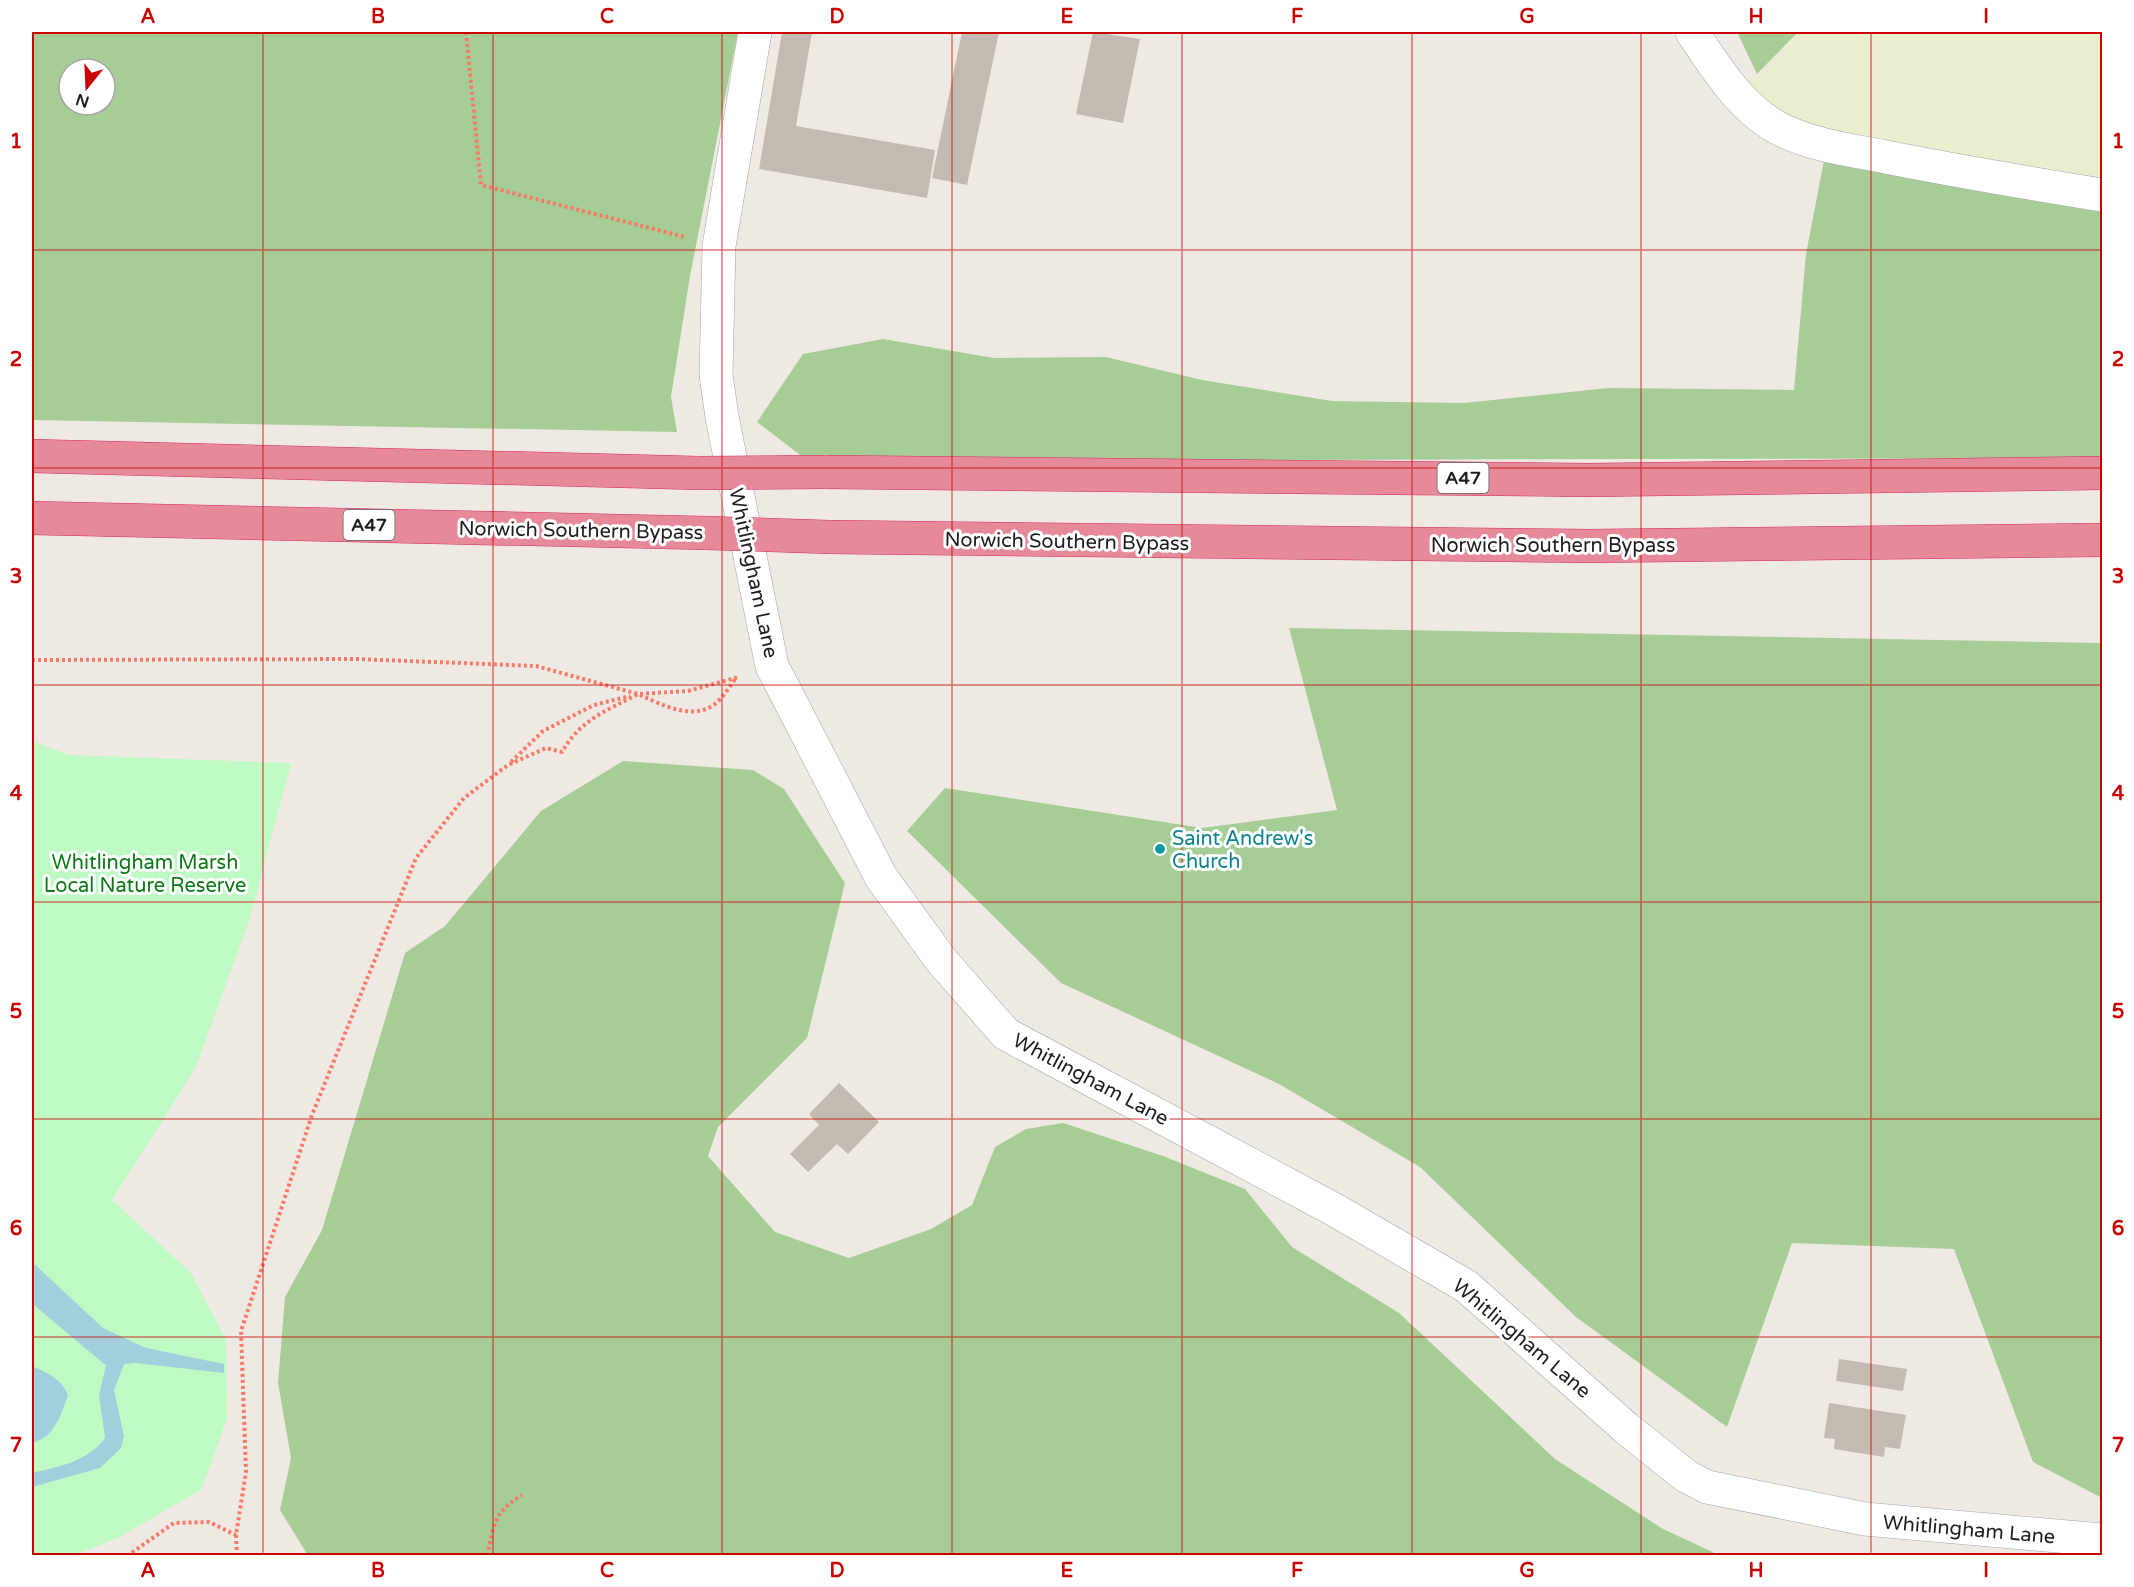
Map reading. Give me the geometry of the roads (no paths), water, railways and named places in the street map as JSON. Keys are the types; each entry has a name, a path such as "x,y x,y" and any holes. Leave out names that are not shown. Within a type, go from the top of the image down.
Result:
{"highway":[{"name":"A47","path":"32,456 700,473 824,472 1588,480 2103,473"},
{"name":"Norwich Southern Bypass","path":"32,518 830,537 1589,546 2103,540"}],"street":[{"name":"Whitlingham Lane","path":"755,32 719,246 716,375 722,417 772,666 881,877 941,960 1006,1034 1335,1210 1466,1286 1626,1428 1686,1476 1707,1487 1865,1519 2103,1540"},
{"path":"1692,32 1720,73 1750,107 1783,131 1827,145 1953,171 2103,195"}],"water":[{"path":"32,1262 103,1328 146,1348 224,1364 224,1373 136,1363 124,1364 114,1390 124,1436 121,1448 100,1468 32,1487 32,1473 82,1458 105,1438 99,1395 107,1361 32,1292"},
{"path":"32,1366 62,1384 68,1395 56,1425 46,1436 32,1443"}],"waterway":[{"path":"32,1297 107,1360"}],"place":[{"name":"Saint Andrew's Church","path":"1160,849"}],"park label":[{"name":"Whitlingham Marsh Local Nature Reserve","path":"145,874"}]}
